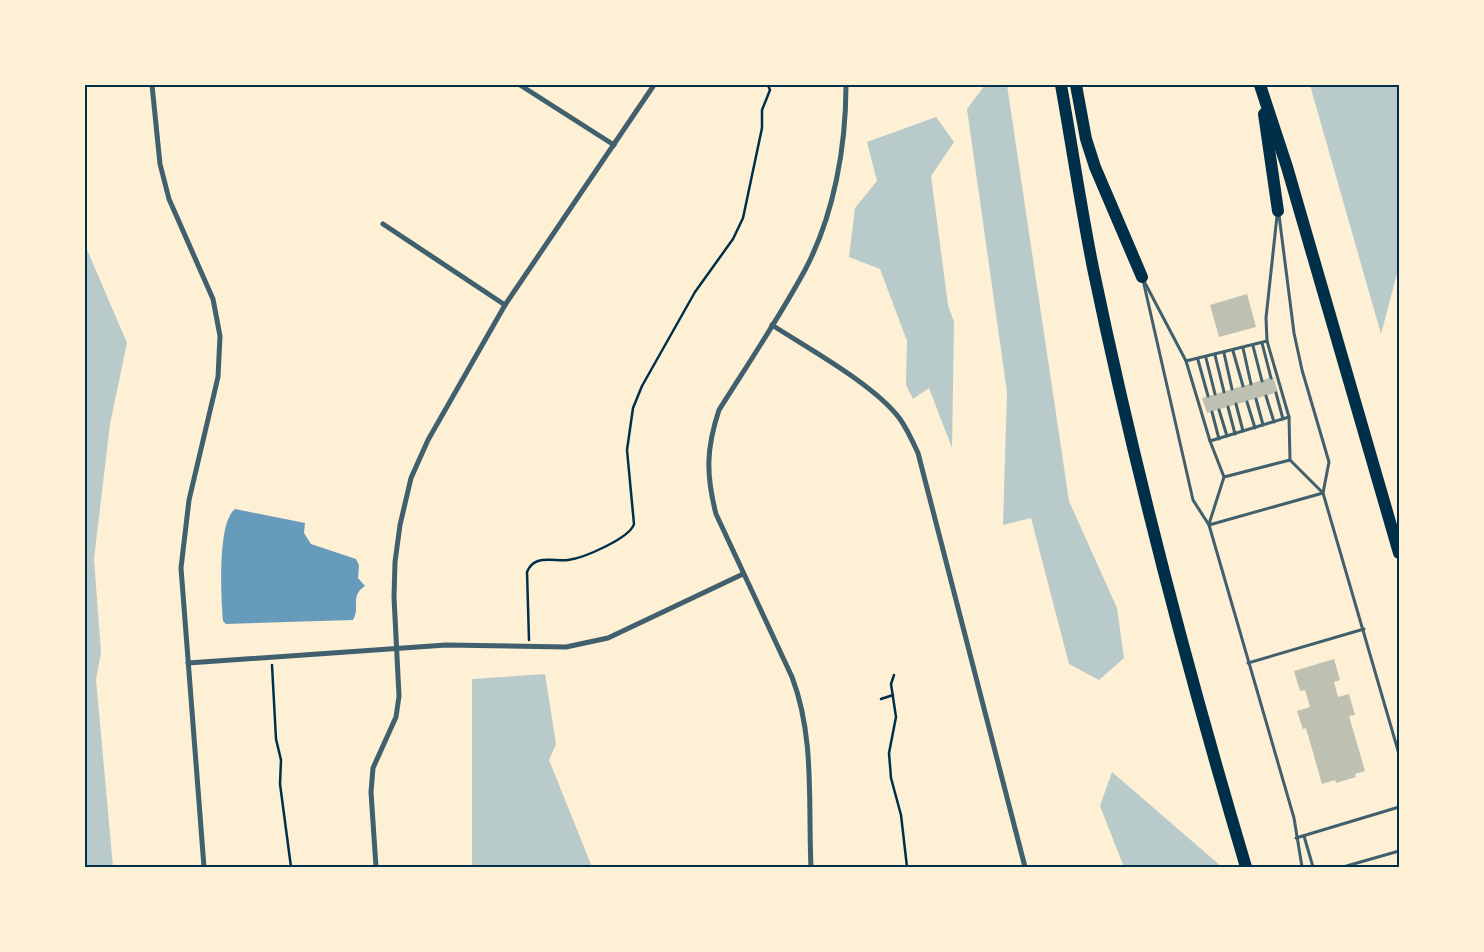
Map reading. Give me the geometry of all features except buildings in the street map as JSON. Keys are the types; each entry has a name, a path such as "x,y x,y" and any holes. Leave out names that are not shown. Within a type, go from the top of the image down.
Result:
{"highway":[{"path":"1061,85 1093,266 1132,449 1195,693 1246,867"},
{"path":"1076,85 1094,167 1142,277"},
{"path":"1261,88 1267,145 1278,211"},
{"path":"1261,88 1287,167 1399,553"}],"street":[{"path":"152,85 160,164 169,199 213,299 220,336 218,377 190,500 181,568 204,867"},
{"path":"520,85 614,145"},
{"path":"376,867 371,792 373,768 396,717 399,696 395,562 400,525 412,478 428,440 505,305 654,85"},
{"path":"811,867 806,735 803,708 792,677 716,514 710,489 708,461 712,430 719,410 805,269 825,220 842,148 846,85"},
{"path":"383,224 505,305"},
{"path":"772,324 869,389 900,419 914,446 1025,867"},
{"path":"188,663 446,645 575,646 608,638 743,574"}],"lane":[{"path":"1278,211 1266,318 1267,341 1289,417 1290,460 1323,492"},
{"path":"1278,211 1286,254 1294,333 1302,370 1329,462 1323,492 1399,754"},
{"path":"1142,277 1186,361 1210,441 1224,477 1209,525"},
{"path":"1142,277 1193,500 1209,525 1294,818 1302,867"},
{"path":"1186,361 1198,360 1267,341"},
{"path":"1262,343 1271,378"},
{"path":"1253,346 1262,381"},
{"path":"1243,348 1251,384"},
{"path":"1234,351 1243,386"},
{"path":"1224,353 1232,389"},
{"path":"1215,355 1224,392"},
{"path":"1206,358 1215,394"},
{"path":"1198,360 1208,396"},
{"path":"1276,393 1283,419"},
{"path":"1266,396 1274,422"},
{"path":"1256,399 1263,425"},
{"path":"1247,402 1255,428"},
{"path":"1236,404 1243,431"},
{"path":"1228,407 1235,434"},
{"path":"1219,410 1227,436"},
{"path":"1212,412 1219,439"},
{"path":"1210,441 1289,417"},
{"path":"1224,477 1290,460"},
{"path":"1209,525 1323,492"},
{"path":"1248,663 1364,630"},
{"path":"1296,838 1399,807"},
{"path":"1304,836 1313,867"},
{"path":"1343,867 1399,850"}],"path":[{"path":"529,646 527,572 530,566 538,561 570,560 620,540 632,530 634,524 628,480 627,450 632,408 642,386 695,292 733,239 743,218 762,128 762,110 770,90 768,85"},
{"path":"272,656 276,739 281,760 280,784 291,867"},
{"path":"894,676 891,684 896,717 890,747 891,778 901,815 907,867"},
{"path":"881,699 893,694"}],"shaded area":[{"path":"985,85 1007,85 1069,501 1117,608 1124,658 1099,680 1069,664 1031,518 1003,525 1007,392 967,109"},
{"path":"1310,85 1399,85 1399,266 1381,334"},
{"path":"936,117 954,142 931,176 948,305 954,322 952,448 929,388 913,399 906,385 907,341 880,269 849,257 855,208 877,181 867,142"},
{"path":"85,245 127,343 110,424 94,559 101,653 96,679 113,867 85,867"},
{"path":"545,674 556,744 549,760 592,867 472,867 472,679"},
{"path":"1112,772 1222,867 1124,867 1100,806"}],"water":[{"path":"235,509 305,523 304,533 311,544 356,559 359,565 358,578 365,586 360,590 356,598 356,610 353,620 226,624 223,621 222,596 223,544 229,517"}]}
